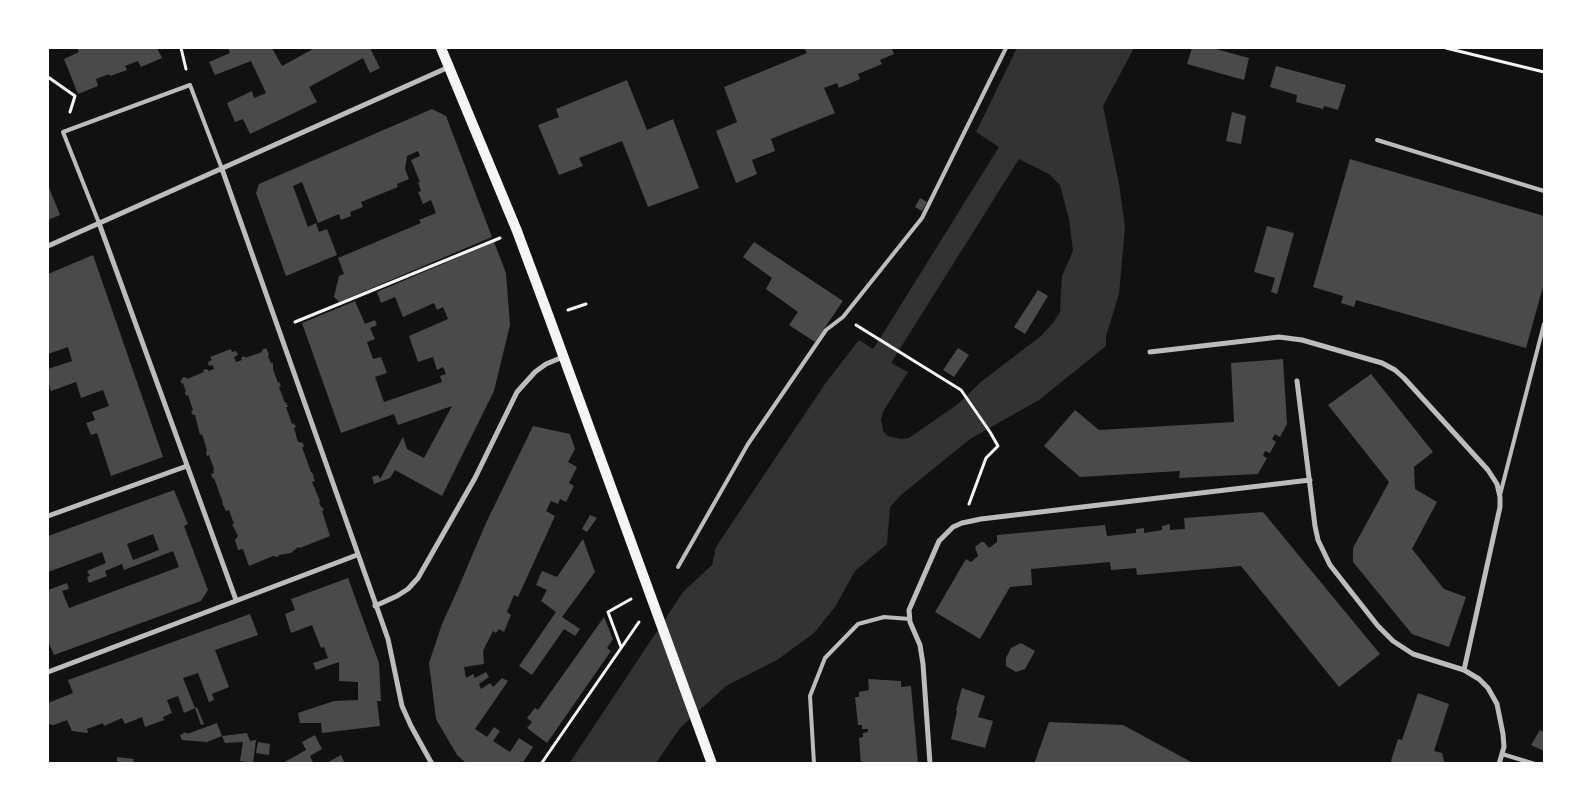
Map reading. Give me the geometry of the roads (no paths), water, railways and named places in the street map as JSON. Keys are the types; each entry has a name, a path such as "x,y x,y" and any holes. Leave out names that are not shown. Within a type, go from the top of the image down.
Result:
{"main road":[{"path":"441,48 517,231 711,761"}],"street":[{"path":"48,246 449,68"},
{"path":"222,168 391,649 402,706 432,764"},
{"path":"99,223 236,600"},
{"path":"1150,352 1279,336 1302,340 1382,363 1395,370 1404,378 1488,470 1496,484 1500,497 1500,508 1464,670"},
{"path":"375,606 408,590 418,578 475,478 517,392 535,372 546,364 564,356"},
{"path":"1297,381 1315,526 1318,540 1330,565 1378,626 1393,641 1413,654 1464,670 1480,679 1488,688 1497,704 1503,734 1500,764"},
{"path":"48,516 187,466"},
{"path":"930,764 923,664 920,646 910,619 910,610 915,594 939,541 945,533 962,523 981,519 1310,480"},
{"path":"48,672 357,555"}],"lane":[{"path":"678,567 748,444 826,330 843,317 922,218 1006,48"},
{"path":"99,223 63,132 190,85 222,168"},
{"path":"1377,140 1544,191"},
{"path":"1500,497 1544,324"},
{"path":"814,764 810,696 825,658 858,624 884,617 910,619"},
{"path":"1502,754 1536,764"}]}
